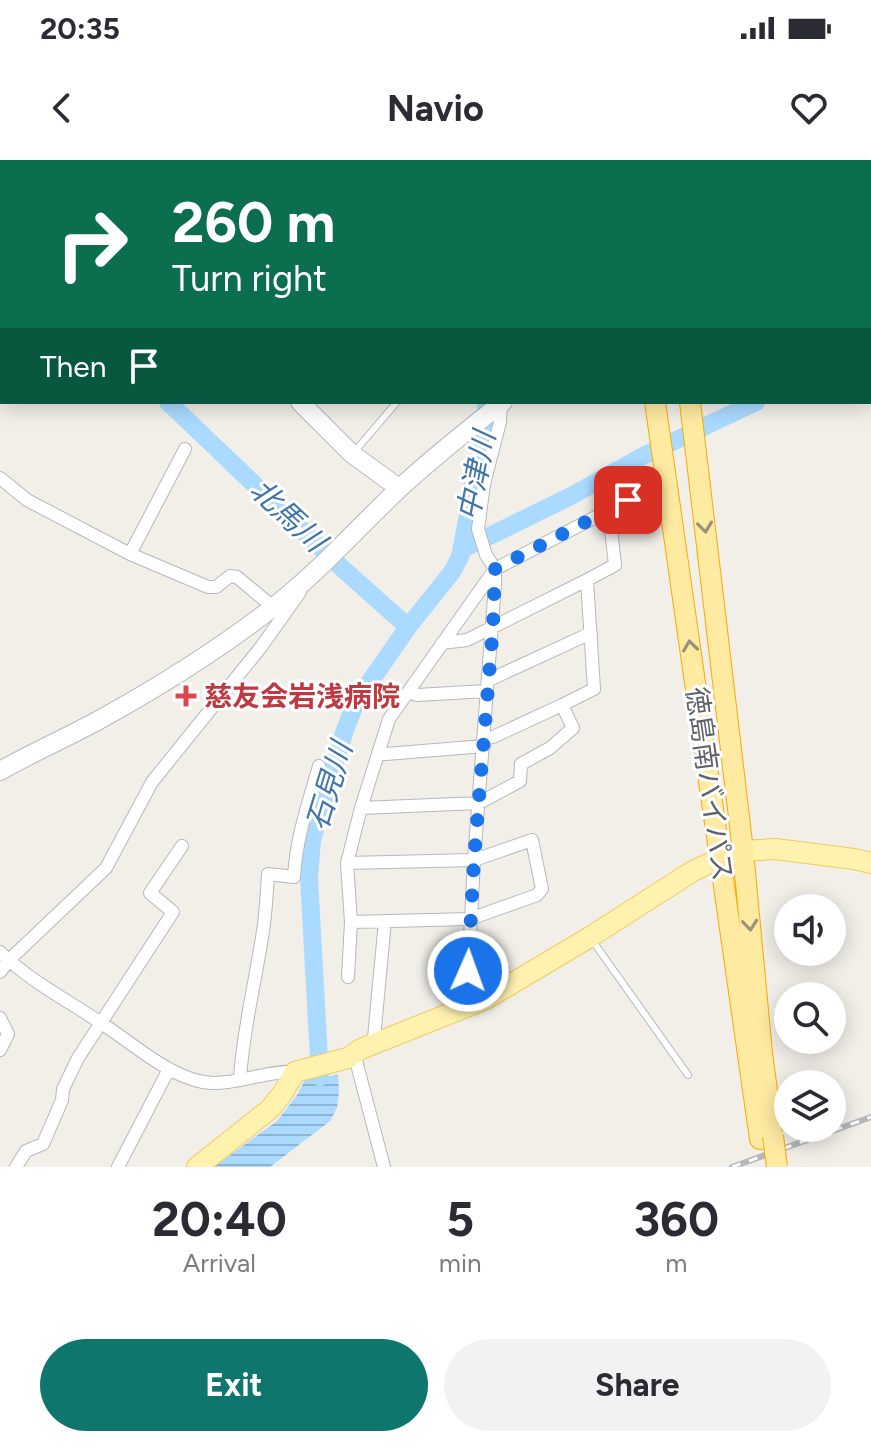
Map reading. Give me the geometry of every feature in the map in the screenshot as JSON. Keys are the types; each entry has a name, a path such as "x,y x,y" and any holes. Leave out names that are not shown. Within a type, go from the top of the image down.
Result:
{"highway":[{"name":"徳島南バイパス","path":"655,404 721,858 766,1138 777,1167"},
{"name":"徳島南バイパス","path":"691,406 743,851 762,1053 766,1138 763,1167"}],"main road":[{"path":"302,404 352,454 399,488"},
{"path":"0,771 120,708 244,629 311,577 399,488 499,406"},
{"path":"197,1167 270,1109 298,1071 345,1057 486,999 693,871 721,858 743,851 775,849 871,863"}],"street":[{"path":"470,1006 467,997 470,919 495,569 481,540 484,484 500,422 499,406"},
{"path":"130,554 185,449"},
{"path":"0,478 27,500 130,554 208,587 216,587 230,576 237,577 273,607"},
{"path":"348,977 351,922 347,863 389,719 495,569 648,490"},
{"path":"442,643 467,640 615,565 609,511"},
{"path":"0,972 4,956 106,868 152,782 261,647 311,577"},
{"path":"378,753 484,742 594,689 587,580"},
{"path":"244,629 253,631 261,647"},
{"path":"408,692 417,695 488,686 591,633"},
{"path":"361,808 479,803 520,781 521,764 550,748 573,728 562,705"},
{"path":"240,1079 250,997 264,925 268,874 294,877 300,830 319,766"},
{"path":"347,863 474,860 532,840 542,889 537,895 470,919 351,922"},
{"path":"16,1167 26,1151 43,1144 78,1058 173,912 150,893 182,846"},
{"path":"376,1043 385,921"},
{"path":"4,956 51,992 169,1069 198,1081 207,1083 298,1071"},
{"path":"0,1018 8,1034 0,1050"},
{"path":"345,1057 384,1167"},
{"path":"118,1167 169,1069"}],"lane":[{"path":"352,454 394,404"},
{"path":"590,937 688,1075"}],"water":[{"path":"338,1075 337,1108 330,1121 270,1167 214,1167 277,1121 305,1080"}],"waterway":[{"name":"北馬川","path":"170,404 408,627"},
{"name":"石見川","path":"320,1077 309,878 312,840 356,702 460,557 470,492 487,427 486,404"},
{"name":"石見川","path":"465,548 752,404"}],"railway":[{"path":"732,1167 871,1117"}],"place":[{"name":"慈友会岩浅病院","path":"186,696"}],"route":[{"path":"468,971 495,569 628,500"}],"water label":[{"name":"中津川","path":"476,476"}]}
